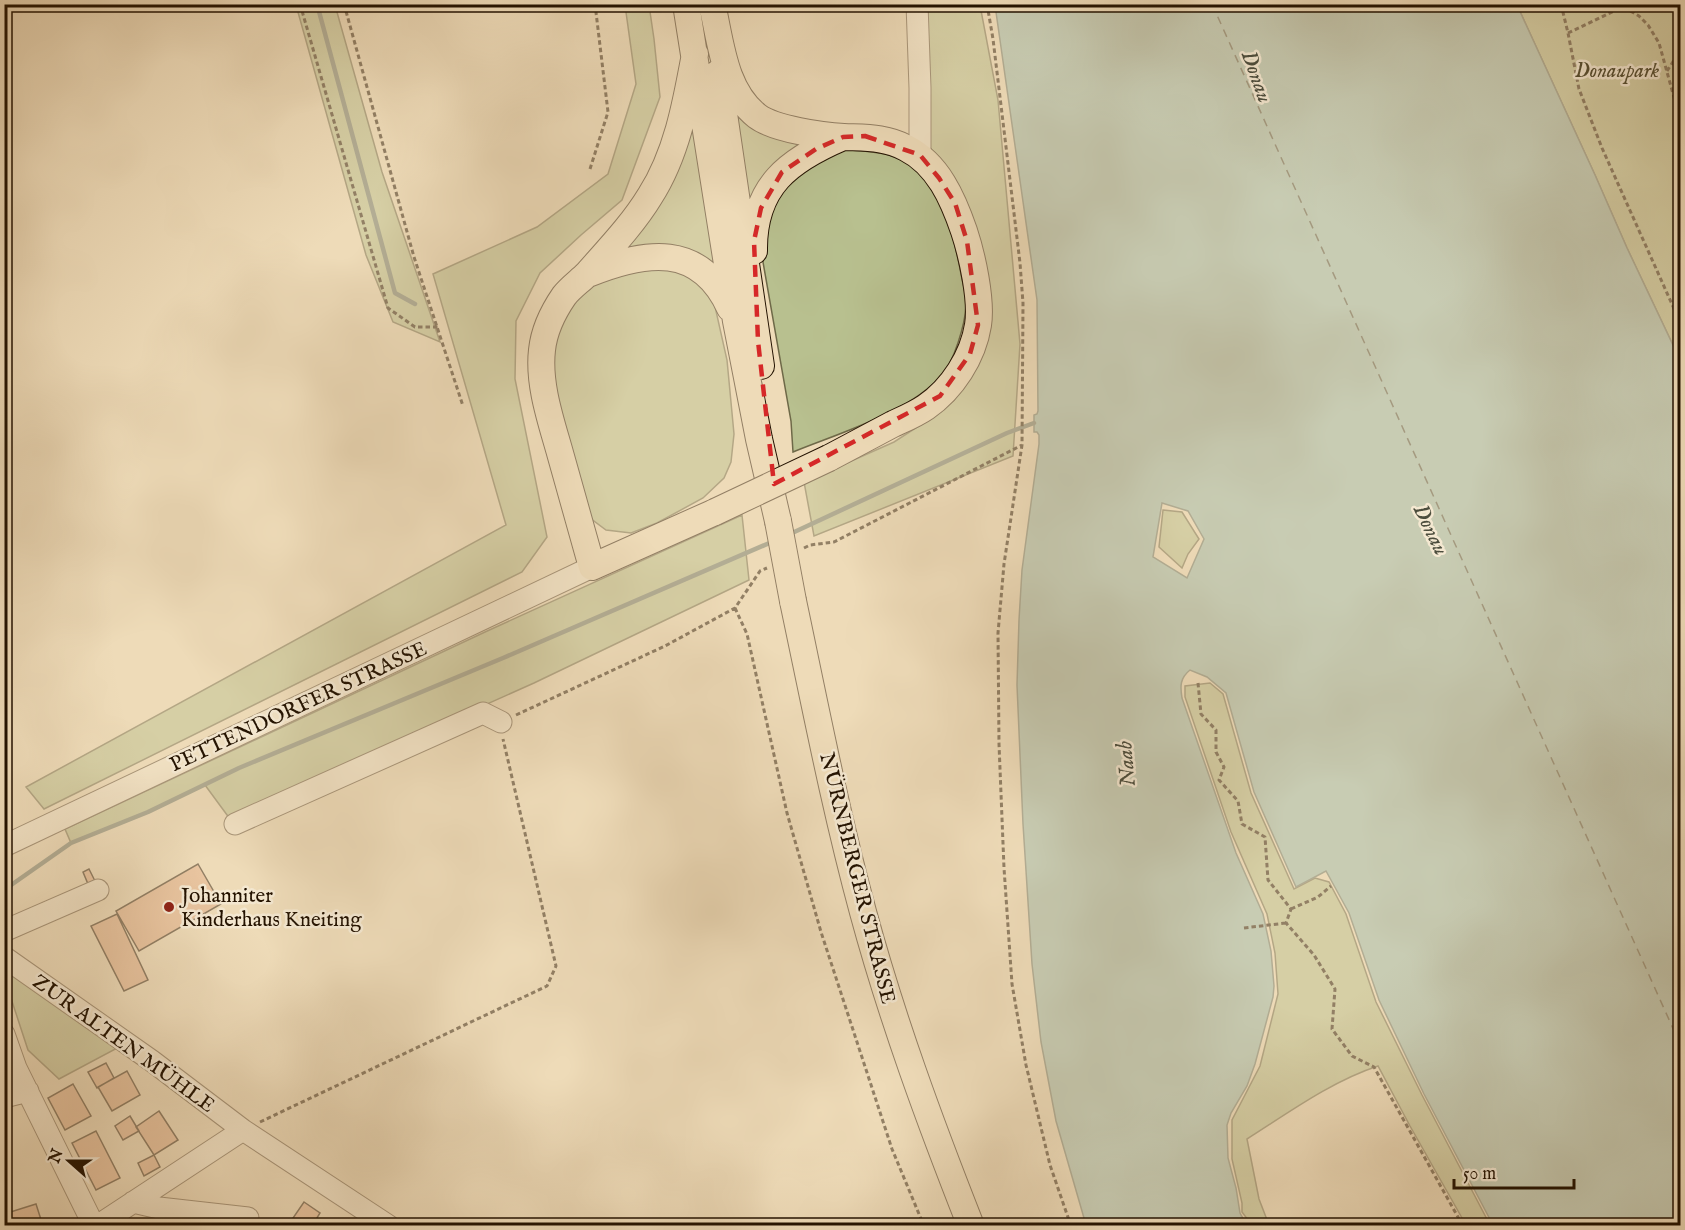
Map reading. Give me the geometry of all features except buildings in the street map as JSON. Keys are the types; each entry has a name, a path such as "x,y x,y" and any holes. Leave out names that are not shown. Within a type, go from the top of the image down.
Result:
{"main road":[{"path":"686,4 736,321 778,521"},
{"path":"695,54 680,128 673,151 659,181 638,214 565,296 548,326 542,350 542,371 549,412 592,567 829,458 925,408 955,379 970,354 978,325 978,298 967,242 955,203 939,178 920,155 903,146 883,140 865,136 843,137 791,129 759,118 736,93 710,4"},
{"path":"710,4 758,341 778,521"},
{"path":"758,341 754,242 760,208 782,172 816,149 843,137"},
{"path":"585,275 623,261 644,257 664,256 686,262 702,270 714,282 724,295 736,321"},
{"name":"NÜRNBERGER STRASSE","path":"778,521 793,601 863,911 897,1029 932,1129 971,1226"}],"street":[{"path":"916,4 920,155"},
{"name":"PETTENDORFER STRASSE","path":"4,846 592,567"},
{"path":"235,824 483,713 501,722"},
{"path":"4,931 99,890"},
{"name":"ZUR ALTEN MÜHLE","path":"4,957 152,1061 243,1130 390,1226"},
{"path":"4,1034 16,1068 96,1226"},
{"path":"4,1097 28,1091"},
{"name":"ZUR ALTEN MÜHLE","path":"96,1226 243,1130"},
{"path":"133,1202 182,1211 248,1218"}],"path":[{"path":"300,4 388,308 415,327 438,327"},
{"path":"344,4 414,257 463,406"},
{"path":"590,169 608,112 595,4"},
{"path":"987,4 1020,263 1023,303 1022,445 1004,564 998,633 999,744 1004,868 1012,984 1026,1065 1050,1165 1071,1226"},
{"path":"1561,4 1579,89 1602,148 1680,322"},
{"path":"1595,4 1614,12"},
{"path":"1568,33 1629,4"},
{"path":"1624,7 1648,25 1659,43 1680,120"},
{"path":"1667,71 1680,51"},
{"path":"800,550 810,545 834,542 1022,445"},
{"path":"243,1130 547,986 556,966 503,744 501,722 665,646 735,608 760,571 770,566"},
{"path":"735,608 747,634 787,813 821,932 892,1149 924,1226"},
{"path":"1198,683 1201,714 1216,730 1216,752 1224,767 1219,780 1238,801 1242,824 1265,837 1268,880 1291,909"},
{"path":"1286,923 1291,909 1318,897 1331,886"},
{"path":"1244,928 1286,923"},
{"path":"1286,923 1314,955 1335,989 1332,1029 1352,1056 1374,1066 1463,1226"}],"highlighted area":[{"path":"865,136 920,155 939,178 955,203 967,241 978,325 970,354 940,396 774,484 758,341 754,241 761,208 782,172 816,149 843,137"}],"green space":[{"path":"296,5 335,5 382,172 440,342 393,322 366,255"},
{"path":"625,5 649,5 660,97 622,200 540,273 516,321 515,379 547,537 522,572 44,809 26,787 506,525 433,274 537,227 608,174 636,84"},
{"path":"918,5 980,5 998,100 1020,344 1013,456 814,536 804,482 894,442 933,417 954,400 973,369 973,219 928,145"},
{"name":"Donaupark","path":"1517,5 1680,5 1680,360 1627,248"},
{"path":"735,108 815,139 746,211"},
{"path":"695,116 717,266 614,254"},
{"path":"840,149 879,153 897,158 914,168 925,179 941,205 952,234 966,296 965,314 951,361 942,375 928,388 872,421 793,452 791,421 760,245 764,221 793,172"},
{"path":"659,263 705,282 714,302 727,360 734,434 731,462 724,478 703,498 657,523 631,533 606,530 590,518 553,391 552,358 556,335 569,309 593,283"},
{"path":"1163,510 1182,512 1199,539 1188,554 1182,568 1159,547"},
{"path":"742,515 749,580 534,683 230,819 205,785 148,812 71,843 65,829 485,632"},
{"path":"1210,683 1223,694 1251,793 1294,889 1315,878 1329,882 1346,914 1376,1002 1490,1225 1466,1225 1378,1066 1327,1089 1247,1139 1259,1199 1269,1225 1260,1225 1248,1220 1242,1212 1232,1159 1232,1120 1260,1066 1278,994 1275,953 1267,914 1231,832 1185,697 1185,686"},
{"path":"4,962 123,1045 59,1079 28,1050 5,980"}],"water":[{"path":"995,5 1517,5 1680,360 1680,1225 1493,1225 1424,1094 1379,1000 1349,913 1326,871 1296,887 1254,792 1226,693 1207,677 1190,670 1184,676 1182,683 1182,698 1236,853 1263,914 1271,951 1273,997 1255,1064 1247,1086 1231,1113 1227,1125 1228,1158 1240,1213 1244,1220 1254,1225 1086,1225 1056,1121 1041,1042 1032,964 1023,824 1017,685 1022,570 1039,444 1039,435 1034,432 1034,415 1038,411 1037,300","holes":["1162,503 1188,511 1204,539 1187,578 1153,557"]}],"waterway":[{"path":"317,4 395,293 415,304"},
{"path":"790,534 1007,433 1034,423"},
{"path":"4,890 71,843 148,812 239,768 503,658 774,541"}],"ferry route":[{"path":"1212,4 1680,1044"}],"place":[{"name":"Johanniter Kinderhaus Kneiting","path":"169,907"}],"water label":[{"name":"Donau","path":"1258,76"},
{"name":"Donau","path":"1432,529"},
{"name":"Naab","path":"1125,764"}]}
